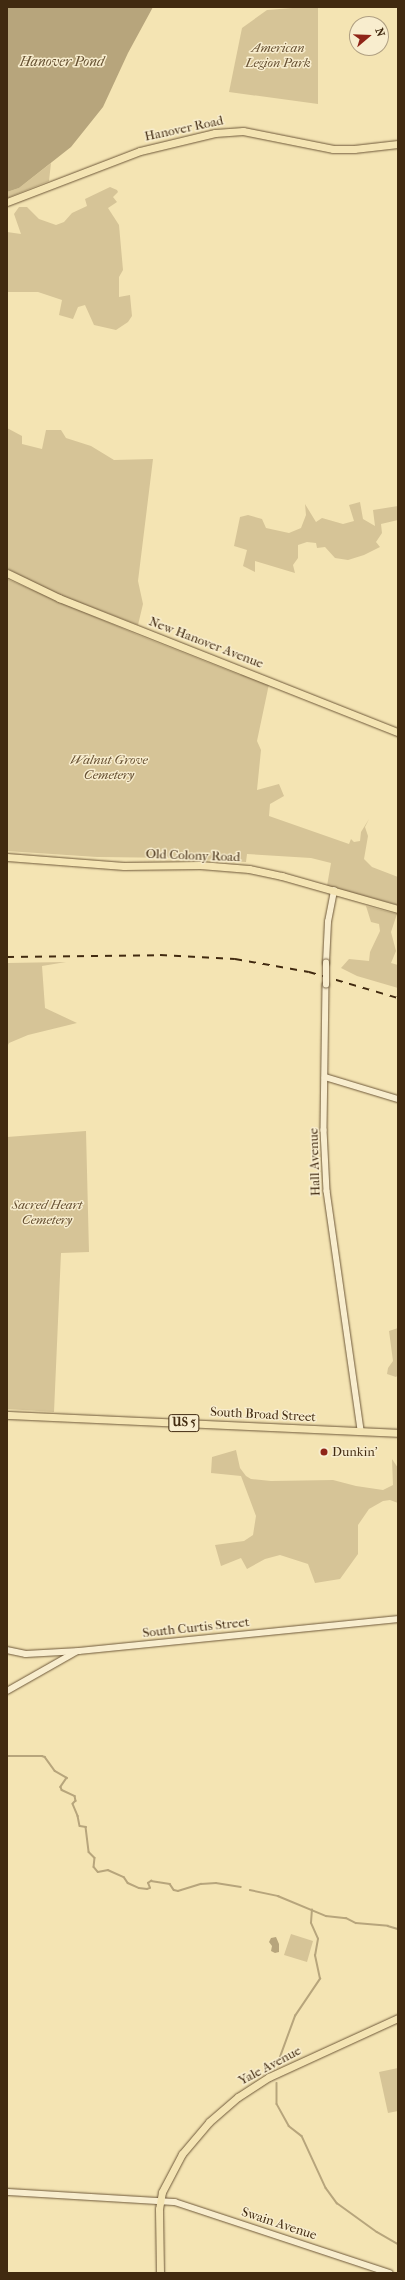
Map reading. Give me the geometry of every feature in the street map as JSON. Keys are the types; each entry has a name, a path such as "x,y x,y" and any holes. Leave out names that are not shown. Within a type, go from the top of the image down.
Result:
{"main road":[{"name":"Hanover Road","path":"7,202 140,150 215,133 243,131 333,149 354,149 398,144"},
{"name":"New Hanover Avenue","path":"7,573 59,598 398,732"},
{"name":"Old Colony Road","path":"7,857 124,866 194,865 231,867 267,873 398,909"},
{"name":"South Broad Street","path":"7,1415 398,1433"},
{"name":"Yale Avenue","path":"160,2200 170,2175 191,2142 213,2117 238,2097 268,2077 398,2018"},
{"path":"160,2200 160,2273"}],"street":[{"name":"Hall Avenue","path":"334,891 328,922 326,964 324,1130 327,1192 361,1431"},
{"path":"325,1077 398,1099"},
{"name":"South Curtis Street","path":"7,1692 79,1650 398,1618"},
{"path":"7,1650 26,1654 79,1650"},
{"path":"7,2192 160,2200"},
{"name":"Swain Avenue","path":"160,2200 184,2205 390,2273"}],"green space":[{"name":"American Legion Park","path":"318,7 318,104 229,92 242,28 267,10"},
{"path":"51,163 49,181 7,198 7,192 19,188"},
{"path":"110,187 118,192 113,197 117,202 108,208 119,225 123,270 119,277 119,297 130,295 132,316 128,322 116,330 94,325 85,305 78,307 73,319 59,315 62,300 38,292 7,292 7,232 21,234 14,214 19,207 27,207 39,219 56,225 64,222 72,213 87,206 85,199"},
{"path":"7,428 22,436 22,444 42,449 46,430 61,430 66,438 91,446 114,460 153,459 138,581 143,604 138,625 39,587 7,568"},
{"path":"360,502 363,519 375,526 373,510 398,506 398,520 381,524 382,533 376,542 380,547 364,555 348,560 335,558 325,547 317,548 316,543 307,542 298,545 298,558 293,565 295,573 255,561 255,572 243,566 247,550 234,546 240,517 248,515 262,519 266,528 289,533 301,528 306,515 305,504 316,522 322,518 343,524 354,521 349,505"},
{"name":"Walnut Grove Cemetery","path":"7,579 138,635 240,675 243,674 269,684 257,741 261,750 257,790 279,784 284,796 270,804 269,816 349,844 351,839 354,842 360,841 361,832 369,819 365,827 368,836 364,859 372,867 398,877 398,905 327,886 331,863 311,858 247,854 246,862 181,858 97,857 7,851"},
{"path":"366,906 397,914 391,932 396,951 391,963 398,965 398,988 357,976 341,968 349,959 369,961 370,952 380,931 379,924 371,922"},
{"path":"66,962 42,966 45,1008 77,1023 28,1035 9,1043 7,1047 7,963"},
{"name":"Sacred Heart Cemetery","path":"86,1131 89,1252 61,1253 54,1412 7,1409 7,1137"},
{"path":"398,1328 398,1375 396,1377 387,1374 388,1368 393,1361 389,1331"},
{"path":"236,1450 240,1468 246,1476 251,1479 271,1481 333,1480 356,1486 383,1490 393,1485 392,1459 398,1468 398,1503 390,1500 383,1501 369,1509 358,1525 358,1554 340,1579 315,1583 308,1564 280,1555 265,1559 247,1569 241,1558 221,1566 215,1545 244,1541 253,1535 256,1516 241,1476 211,1473 212,1457"},
{"path":"291,1934 313,1941 307,1962 284,1955"},
{"path":"398,2068 398,2111 388,2113 379,2072"}],"water":[{"name":"Hanover Pond","path":"7,7 153,7 128,53 103,107 71,147 19,188 7,192"},
{"path":"276,1937 279,1944 279,1952 275,1953 271,1951 272,1946 269,1942 271,1938"}],"waterway":[{"path":"7,1756 45,1757 55,1771 67,1778 61,1787 62,1790 75,1796 76,1801 73,1804 80,1826 86,1827 89,1852 95,1858 94,1867 98,1872 108,1870 124,1877 128,1883 139,1888 147,1889 150,1888 148,1883 151,1881 170,1884 174,1890 178,1891 201,1884 216,1883 241,1887"},
{"path":"250,1890 278,1896 326,1916 346,1918 356,1923 388,1926 398,1929"},
{"path":"280,2057 295,2016 320,1979 315,1956 318,1939 311,1923 312,1910"},
{"path":"277,2083 277,2104 289,2126 302,2136 326,2188 337,2203 377,2232 398,2244"}],"railway":[{"path":"7,957 160,955 235,959 309,972 398,998"}],"place":[{"name":"Dunkin'","path":"324,1452"}]}
